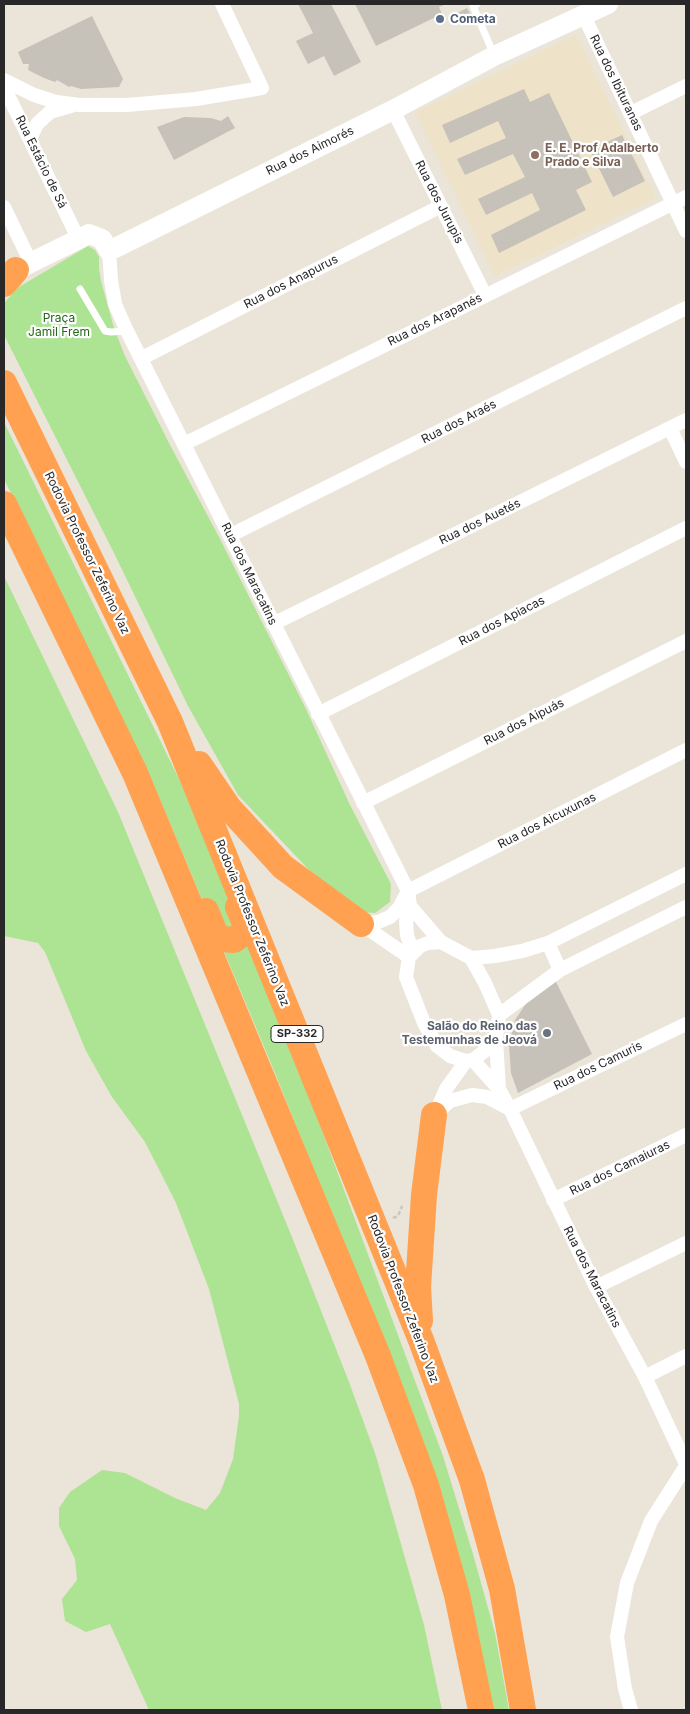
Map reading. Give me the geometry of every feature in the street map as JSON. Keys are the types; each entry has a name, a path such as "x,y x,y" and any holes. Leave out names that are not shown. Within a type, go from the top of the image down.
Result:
{"highway":[{"name":"Rodovia Professor Zeferino Vaz","path":"4,382 170,722 421,1340 472,1480 500,1580 523,1710"},
{"path":"25,546 40,564 153,792 215,933 222,939 228,940 239,937 243,933 245,923 222,866 156,712 70,541 54,486"},
{"path":"4,504 135,773 378,1356 426,1484 457,1595 481,1710"},
{"path":"170,722 230,808 283,867 361,924"},
{"path":"421,1340 418,1287 424,1195 434,1115"}],"street":[{"path":"4,80 34,95 56,102 80,105 127,105 196,99 262,88 222,4"},
{"name":"Rua dos Aimorés","path":"109,251 393,110 494,56 584,16 604,5"},
{"name":"Rua dos Ibituranas","path":"584,16 631,113 680,200 686,231"},
{"path":"631,113 686,86"},
{"name":"Rua Estácio de Sá","path":"4,87 78,238"},
{"path":"30,139 37,124 50,112 80,105"},
{"name":"Rua dos Jurupis","path":"393,110 485,295"},
{"name":"Rua dos Arapanés","path":"184,444 680,200"},
{"name":"Rua dos Anapurus","path":"142,358 441,206"},
{"path":"4,207 14,273 78,238 89,234 102,239 109,251"},
{"name":"Rua dos Maracatins","path":"109,251 111,280 116,304 127,331 408,891 410,906 406,921 411,955"},
{"name":"Rua dos Araés","path":"231,535 686,308"},
{"name":"Rua dos Auetés","path":"273,624 686,420"},
{"path":"670,428 686,462"},
{"name":"Rua dos Apiacas","path":"318,714 686,528"},
{"name":"Rua dos Aipuás","path":"363,803 686,641"},
{"name":"Rua dos Aicuxunas","path":"408,891 686,750"},
{"path":"471,958 522,951 548,943 686,874"},
{"path":"361,924 378,922 390,917 399,908 408,891"},
{"path":"410,906 441,942 471,958 485,982 499,1015 496,1039 486,1050 470,1060 446,1089 434,1115"},
{"path":"499,1015 560,970 686,907"},
{"path":"361,924 411,955"},
{"path":"441,942 420,946 411,955 406,977 424,1023 437,1046 450,1056 470,1060"},
{"path":"548,943 560,970"},
{"name":"Rua dos Camuris","path":"510,1109 686,1024"},
{"name":"Rua dos Maracatins","path":"496,1039 499,1089"},
{"name":"Rua dos Maracatins","path":"470,1060 499,1089 510,1109 596,1287 645,1377 686,1465"},
{"path":"434,1115 450,1101 472,1095 487,1097 510,1109"},
{"name":"Rua dos Camaiuras","path":"553,1200 686,1135"},
{"path":"596,1287 686,1243"},
{"path":"645,1377 686,1356"},
{"path":"631,1710 625,1689 617,1637 628,1584 651,1521 686,1465"}],"lane":[{"path":"474,5 494,56"},
{"path":"80,289 105,331 127,331"}],"path":[{"path":"389,1220 398,1216"}],"shaded area":[{"name":"E. E. Prof Adalberto Prado e Silva","path":"576,35 656,198 495,276 415,112"}],"green space":[{"name":"Praça Jamil Frem","path":"88,246 95,250 99,257 101,281 114,328 125,356 306,709 350,805 391,884 390,902 375,913 348,911 238,795 188,706 114,553 4,335 4,303 19,287"},
{"path":"4,422 178,777 231,898 308,1093 443,1456 495,1633 509,1710 491,1710 365,1297 270,1061 156,790 4,479"},
{"path":"4,576 118,812 294,1242 349,1382 376,1456 424,1625 442,1710 149,1710 110,1624 86,1632 65,1621 62,1599 77,1580 75,1559 59,1526 59,1508 70,1492 102,1470 125,1473 175,1498 206,1510 220,1493 233,1459 239,1404 209,1289 176,1203 145,1142 112,1097 86,1051 45,952 38,943 4,936"}],"building":[{"path":"298,4 331,4 361,62 334,76 324,56 308,64 296,41 313,33"},
{"path":"355,4 446,4 439,7 442,14 376,46"},
{"path":"467,8 472,17 462,22 457,13"},
{"path":"92,16 123,79 119,87 81,89 69,87 57,80 55,82 28,70 29,64 23,64 18,52"},
{"path":"524,89 530,102 549,93 592,182 576,190 586,210 499,253 491,235 540,210 532,193 486,215 478,199 525,177 513,154 465,175 457,159 506,138 498,121 450,143 442,125"},
{"path":"228,116 235,128 174,160 157,127 184,117 211,118 221,121"},
{"path":"622,135 645,181 613,197 590,150"},
{"name":"Salão do Reino das Testemunhas de Jeová","path":"555,980 592,1054 518,1093 511,1073 509,1045 515,1020 529,999"}],"place":[{"name":"Cometa","path":"440,19"},
{"name":"E. E. Prof Adalberto Prado e Silva","path":"535,155"},
{"name":"Salão do Reino das Testemunhas de Jeová","path":"547,1033"}]}
